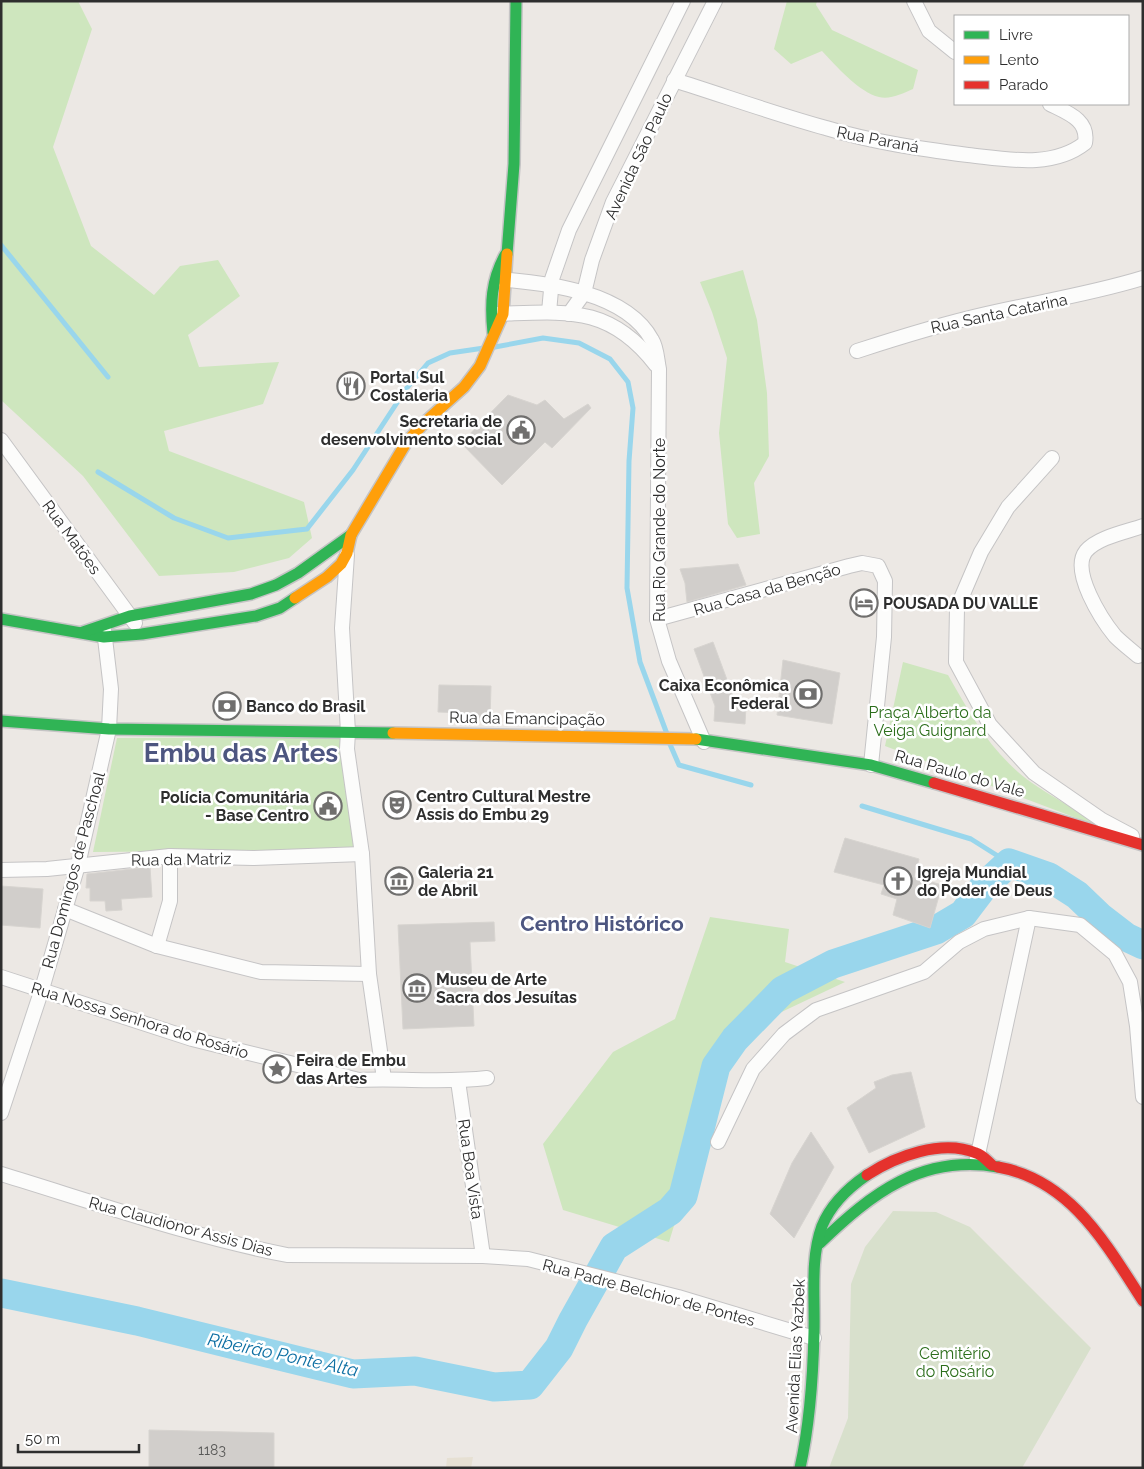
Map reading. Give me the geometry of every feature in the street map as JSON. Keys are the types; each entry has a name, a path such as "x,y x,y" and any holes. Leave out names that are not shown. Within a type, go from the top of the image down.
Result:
{"main road":[{"path":"1,619 103,635 142,634 256,616 280,608 327,577 341,564 347,553 350,535 406,443 429,417 473,377 485,356 492,335 497,314 500,279 506,254 514,164 516,1"},
{"path":"103,635 130,616 251,594 276,585 298,573 350,535"},
{"name":"Rua da Emancipação","path":"1,720 109,729 613,736 690,738 704,742"},
{"name":"Rua Paulo do Vale","path":"704,742 871,765 1143,843"},
{"name":"Avenida Elias Yazbek","path":"800,1468 808,1436 818,1245 823,1223 835,1204 857,1183 876,1170 896,1160 930,1150 952,1149 992,1165 1028,1175 1048,1186 1069,1202 1093,1226 1143,1301"},
{"name":"Avenida Elias Yazbek","path":"818,1245 866,1201 901,1180 930,1167 977,1158"}],"street":[{"name":"Avenida São Paulo","path":"549,312 551,287 558,259 569,230 683,1"},
{"name":"Avenida São Paulo","path":"569,314 584,293 592,260 613,202 715,1"},
{"path":"914,1 929,31 954,51"},
{"name":"Rua Paraná","path":"674,80 828,129 876,140 954,153 1013,160 1036,160 1075,151 1085,143 1087,133 1082,123 1074,116 1052,105"},
{"name":"Rua Santa Catarina","path":"857,351 920,330 986,314 1085,294 1143,278"},
{"name":"Rua Rio Grande do Norte","path":"500,279 584,293 613,304 636,318 653,341 659,369 656,619 669,661 704,742"},
{"path":"497,314 549,312 602,320 627,334 640,344 659,369"},
{"name":"Rua Matões","path":"1,441 142,634"},
{"path":"1052,458 1008,508 981,552 956,608 956,662 990,725 1034,773 1102,820 1143,843"},
{"path":"1141,656 1117,637 1098,613 1085,583 1082,564 1084,555 1092,546 1143,526"},
{"path":"347,553 342,628 348,732 347,749 362,854 369,974 384,1079"},
{"name":"Rua Casa da Benção","path":"656,619 849,566 862,563 878,566 885,580 884,637 871,765"},
{"name":"Rua Domingos de Paschoal","path":"1,1113 42,989 78,865 109,729 110,689 103,635"},
{"name":"Rua da Matriz","path":"1,870 47,869 170,856 252,858 362,854"},
{"path":"157,946 170,901 170,856"},
{"path":"65,909 157,946 261,972 369,974"},
{"path":"718,1142 753,1069 784,1034 816,1010 924,972 959,942 984,929 1029,918 1080,925 1116,954 1130,982 1137,1026 1143,1097"},
{"path":"977,1158 1029,918"},
{"name":"Rua Nossa Senhora do Rosário","path":"1,977 223,1048 359,1080 458,1081 487,1078"},
{"name":"Rua Boa Vista","path":"458,1081 483,1256"},
{"name":"Rua Claudionor Assis Dias","path":"1,1174 173,1226 255,1249 287,1255 483,1256"},
{"name":"Rua Padre Belchior de Pontes","path":"483,1256 528,1259 561,1266 814,1338"}],"shaded area":[{"path":"473,1457 471,1468 446,1468 447,1458"}],"green space":[{"path":"1,1 78,1 92,29 53,147 91,246 154,295 180,266 218,260 240,296 188,335 199,367 279,362 263,404 164,431 169,451 304,502 312,538 289,558 234,572 159,576 83,476 1,400"},
{"path":"787,1 817,1 816,5 832,30 918,70 913,89 897,96 879,97 864,90 848,78 822,51 791,64 774,49"},
{"path":"743,270 757,320 767,393 769,456 754,483 760,534 737,538 728,524 719,433 727,358 700,282"},
{"name":"Praça Alberto da Veiga Guignard","path":"903,662 948,675 986,737 1009,764 1038,787 1074,809 1095,825 885,746"},
{"path":"340,737 351,793 354,850 93,852 117,738"},
{"path":"710,917 789,929 785,962 845,982 771,1017 724,1063 669,1242 563,1210 543,1144 613,1052 675,1019"},
{"name":"Cemitério do Rosário","path":"893,1211 936,1212 970,1227 1091,1348 1022,1468 829,1468 848,1418 851,1284 865,1247"}],"building":[{"name":"Secretaria de desenvolvimento social","path":"508,395 537,405 545,400 564,419 588,404 591,408 552,448 545,442 502,485 461,443"},
{"path":"738,564 746,585 687,602 685,583 680,569"},
{"path":"713,642 736,704 746,705 745,724 714,721 715,706 694,649"},
{"name":"Caixa Econômica Federal","path":"783,660 840,673 832,724 777,715"},
{"path":"439,685 491,686 490,718 467,718 467,713 438,712"},
{"name":"Igreja Mundial do Poder de Deus","path":"845,838 919,859 914,877 942,885 930,928 893,915 897,899 881,894 884,885 834,872"},
{"path":"150,867 152,897 121,899 122,910 106,911 105,901 90,901 90,888 86,888 87,874"},
{"path":"1,886 43,889 40,928 1,925"},
{"name":"Museu de Arte Sacra dos Jesuítas","path":"494,922 495,941 470,942 474,1026 403,1029 398,925"},
{"path":"911,1072 925,1127 869,1153 847,1108 876,1088 874,1082 892,1075"},
{"path":"811,1132 834,1167 794,1238 770,1214 792,1163"},
{"path":"149,1430 274,1433 274,1468 149,1468"}],"waterway":[{"path":"1,245 108,377"},
{"path":"495,347 543,338 579,343 610,359 628,382 633,408 629,461 627,588 640,662 667,734"},
{"path":"98,472 174,518 228,538 307,529 353,470 406,389 428,363 450,353 484,348"},
{"path":"669,742 679,765 751,785"},
{"path":"862,806 971,839 1009,863"},
{"name":"Ribeirão Ponte Alta","path":"1,1293 137,1321 353,1374 415,1371 494,1387 530,1385 559,1348 614,1247 670,1211 683,1196 716,1066 735,1039 783,990 833,964 936,930 963,914 985,885 1009,863 1049,877 1077,895 1100,917 1126,937 1143,945"}],"traffic: fast":[{"path":"507,254 514,164 516,1"},
{"path":"493,333 494,283 505,255"},
{"path":"83,632 130,616 251,594 276,585 298,573 351,535"},
{"path":"1,619 104,637 142,634 256,616 280,608 295,598"},
{"path":"1,721 109,729 393,733"},
{"path":"696,739 871,765 934,783"},
{"path":"820,1243 859,1208 900,1181 922,1172 945,1166 971,1164 998,1167"},
{"path":"800,1468 809,1417 812,1383 814,1265 818,1239 822,1226 835,1204 853,1185 867,1175"}],"traffic: slow":[{"path":"295,598 327,577 341,564 347,553 351,535 406,443 424,423 464,387 480,366 503,314 507,254"},
{"path":"393,733 696,739"}],"traffic: jam":[{"path":"934,783 1143,845"},
{"path":"867,1175 905,1156 934,1149 963,1149 978,1154 992,1165"},
{"path":"998,1167 1024,1174 1046,1185 1066,1200 1100,1237 1143,1301"}],"place":[{"name":"Portal Sul Costaleria","path":"351,386"},
{"name":"Secretaria de desenvolvimento social","path":"521,430"},
{"name":"POUSADA DU VALLE","path":"864,603"},
{"name":"Caixa Econômica Federal","path":"808,694"},
{"name":"Banco do Brasil","path":"227,706"},
{"name":"Centro Cultural Mestre Assis do Embu 29","path":"397,805"},
{"name":"Polícia Comunitária - Base Centro","path":"328,806"},
{"name":"Galeria 21 de Abril","path":"399,881"},
{"name":"Igreja Mundial do Poder de Deus","path":"898,881"},
{"name":"Museu de Arte Sacra dos Jesuítas","path":"417,988"},
{"name":"Feira de Embu das Artes","path":"277,1069"}],"district":[{"name":"Embu das Artes","path":"241,753"},
{"name":"Centro Histórico","path":"602,924"}]}
